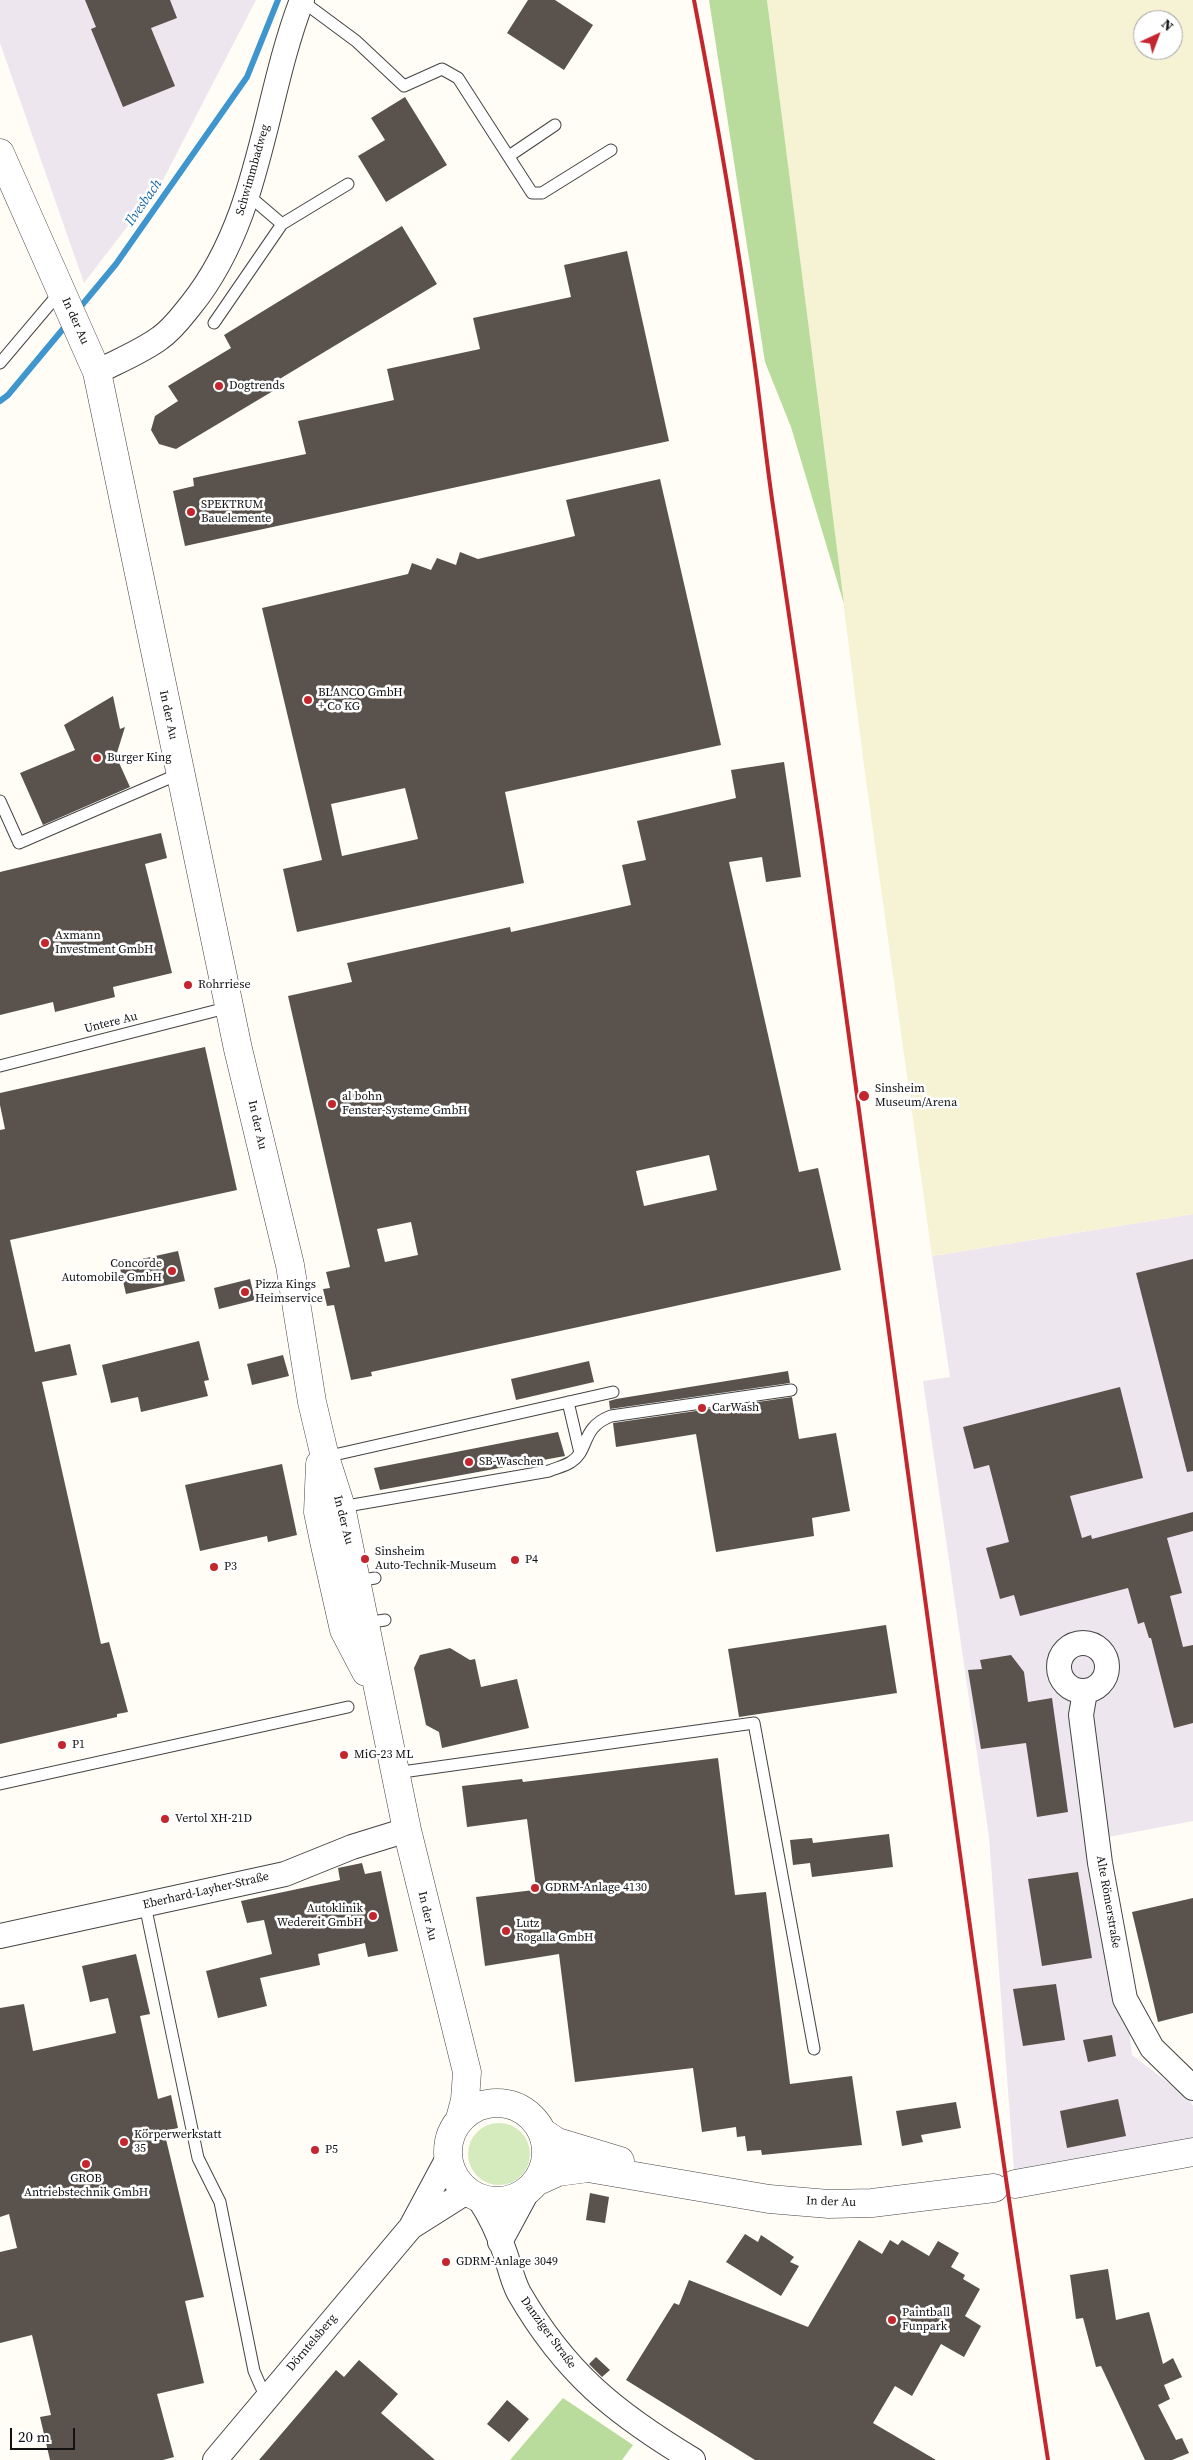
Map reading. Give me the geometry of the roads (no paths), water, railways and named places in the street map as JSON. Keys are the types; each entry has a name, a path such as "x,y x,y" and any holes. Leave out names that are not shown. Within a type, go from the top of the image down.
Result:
{"street":[{"name":"Schwimmbadweg","path":"97,372 147,347 178,322 209,282 232,235 248,195 291,29 302,0"},
{"name":"In der Au","path":"0,153 97,372 230,1007 290,1265 312,1402 323,1450 366,1580 375,1622 378,1696 407,1830 436,1952 468,2072 481,2093 494,2103"},
{"path":"323,1450 318,1512 324,1541 344,1630 378,1696"},
{"name":"Alte Römerstraße","path":"1085,1692 1081,1715 1100,1863 1126,1999 1152,2048 1193,2088"},
{"name":"Eberhard-Layher-Straße","path":"0,1936 285,1874 352,1847 407,1830"},
{"name":"In der Au","path":"460,2119 465,2100 468,2072"},
{"path":"500,2242 533,2186 545,2165 546,2148 542,2132 534,2119 522,2110 508,2104 494,2103 470,2111 460,2119 452,2131 448,2144 448,2158 452,2172 459,2184 475,2196 496,2202 512,2199 533,2186"},
{"name":"In der Au","path":"542,2132 557,2142 648,2170 670,2182"},
{"name":"In der Au","path":"533,2186 564,2170 588,2168 769,2199 829,2204 872,2203 1004,2186 1193,2152"},
{"name":"Dörntelsberg","path":"215,2460 411,2226 448,2158"},
{"name":"Dörntelsberg","path":"411,2226 460,2196 475,2196"},
{"name":"Danziger Straße","path":"475,2196 490,2216 518,2292 566,2362 597,2393 643,2430 693,2460"}],"lane":[{"path":"302,0 356,41 404,86 442,69 458,78 532,193 542,193 611,150"},
{"path":"509,156 555,125"},
{"path":"214,323 282,224 348,184"},
{"path":"248,195 282,224"},
{"path":"0,363 69,307"},
{"path":"0,801 19,844 181,773"},
{"name":"Untere Au","path":"0,1066 230,1007"},
{"path":"341,1508 549,1471 572,1462 580,1453 590,1429 611,1416 791,1390"},
{"path":"323,1450 613,1392"},
{"path":"568,1402 580,1453"},
{"path":"0,1784 348,1707"},
{"path":"396,1773 754,1724 814,2049"},
{"path":"144,1905 198,2158 220,2202 254,2371 261,2387 269,2395"}],"waterway":[{"name":"Ilvesbach","path":"77,311 116,264 247,77 278,0"},
{"name":"Ilvesbach","path":"0,401 8,395 68,323"}],"railway":[{"path":"694,0 725,172 758,385 770,486 822,840 988,2055 1048,2460"}],"place":[{"name":"Dogtrends","path":"219,386"},
{"name":"SPEKTRUM Bauelemente","path":"191,512"},
{"name":"BLANCO GmbH + Co KG","path":"308,700"},
{"name":"Burger King","path":"97,758"},
{"name":"Axmann Investment GmbH","path":"45,943"},
{"name":"Rohrriese","path":"188,985"},
{"name":"Sinsheim Museum/Arena","path":"864,1096"},
{"name":"al bohn Fenster-Systeme GmbH","path":"332,1104"},
{"name":"Concorde Automobile GmbH","path":"172,1271"},
{"name":"Pizza Kings Heimservice","path":"245,1292"},
{"name":"CarWash","path":"702,1408"},
{"name":"SB-Waschen","path":"469,1462"},
{"name":"Sinsheim Auto-Technik-Museum","path":"365,1559"},
{"name":"P4","path":"515,1560"},
{"name":"P3","path":"214,1567"},
{"name":"P1","path":"62,1745"},
{"name":"MiG-23 ML","path":"344,1755"},
{"name":"Vertol XH-21D","path":"165,1819"},
{"name":"GDRM-Anlage 4130","path":"535,1888"},
{"name":"Autoklinik Wedereit GmbH","path":"373,1916"},
{"name":"Lutz Rogalla GmbH","path":"506,1931"},
{"name":"Körperwerkstatt 35","path":"124,2142"},
{"name":"P5","path":"315,2150"},
{"name":"GROB Antriebstechnik GmbH","path":"86,2164"},
{"name":"GDRM-Anlage 3049","path":"446,2262"},
{"name":"Paintball Funpark","path":"892,2320"}]}
